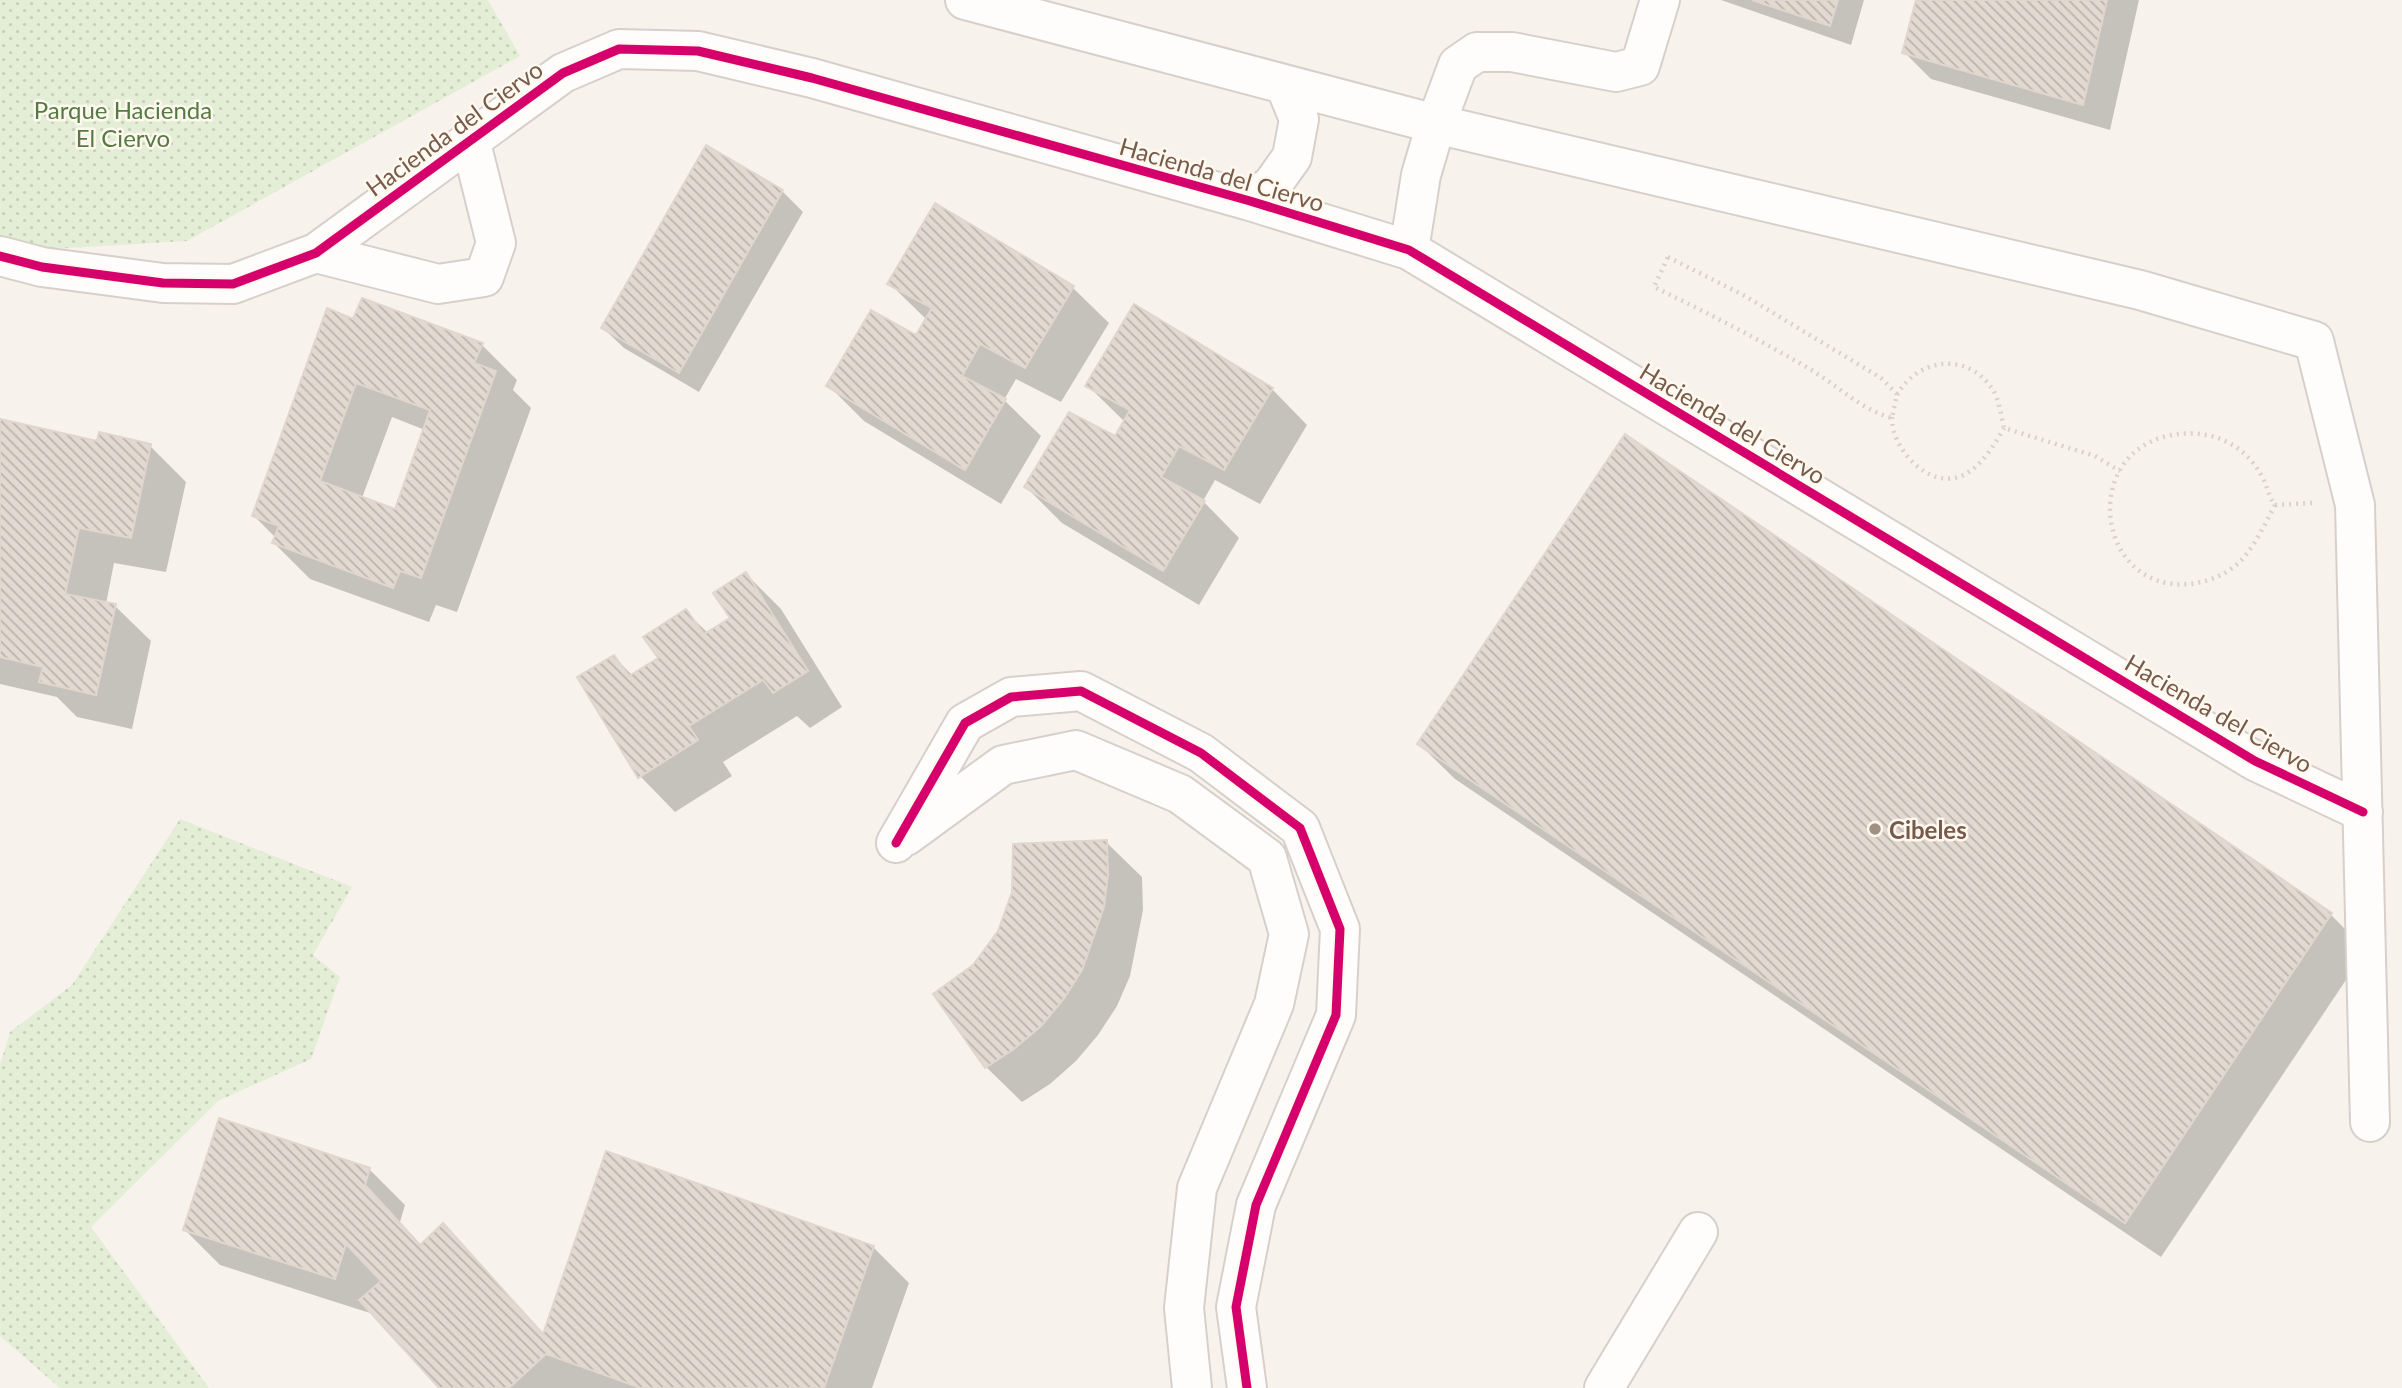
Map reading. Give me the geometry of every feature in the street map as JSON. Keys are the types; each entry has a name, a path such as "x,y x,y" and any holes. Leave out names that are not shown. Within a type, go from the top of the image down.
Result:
{"street":[{"path":"965,0 1436,124 2140,290 2314,341 2355,505 2370,1122"},
{"path":"1409,250 1421,176 1436,124 1458,65 1477,52 1512,52 1616,72 1640,66 1660,0"},
{"name":"Hacienda del Ciervo","path":"0,256 42,267 163,284 233,284 316,253 563,73 619,49 698,51 812,78 1250,201 1409,250 2255,761 2362,812"},
{"path":"1250,201 1272,185 1293,157 1298,119 1285,85"},
{"path":"316,253 438,284 484,277 496,243 470,139"},
{"path":"1192,1388 1184,1308 1197,1188 1274,1004 1289,934 1267,858 1180,794 1076,750 1003,765 895,843 965,723 1011,697 1081,691 1201,753 1300,828 1340,929 1336,1015 1256,1205 1236,1307 1247,1388"},
{"path":"1604,1388 1698,1232"}],"path":[{"path":"1892,418 1869,409 1808,368 1654,288 1668,257 1724,285 1826,344 1881,378 1897,394"},
{"path":"1957,362 1983,378 1994,389 2004,429 1970,471 1948,478 1921,470 1908,458 1892,431 1897,394 1916,374 1945,363 1957,362"},
{"path":"2004,429 2095,456 2120,471"},
{"path":"2185,433 2204,433 2242,451 2264,479 2267,494 2275,505 2244,557 2226,572 2199,583 2165,583 2134,567 2123,554 2109,517 2108,499 2120,471 2152,440 2185,433"},
{"path":"2275,505 2355,505"}],"green space":[{"name":"Parque Hacienda El Ciervo","path":"0,0 488,0 520,56 187,241 18,251 0,240"},
{"path":"180,819 352,887 313,955 340,977 311,1059 218,1101 91,1227 209,1388 60,1388 0,1336 0,1065 10,1032 72,985"}],"building":[{"path":"1752,0 1838,0 1830,26"},
{"path":"1916,0 2107,0 2083,105 1902,53"},
{"path":"706,145 783,190 679,373 601,328"},
{"path":"935,203 1074,286 1025,368 980,344 962,376 1006,399 965,470 826,386 871,310 916,335 932,308 887,284"},
{"path":"362,298 483,343 474,363 496,371 421,578 400,571 393,588 272,543 279,526 252,516 327,308 353,319","holes":["356,383 430,410 395,509 320,481"]},
{"path":"1134,304 1273,388 1224,470 1179,446 1161,477 1205,501 1163,571 1024,487 1069,412 1115,436 1130,410 1085,386"},
{"path":"0,419 97,441 99,432 151,444 131,538 79,528 65,594 116,604 96,695 39,682 43,667 0,657"},
{"name":"Cibeles","path":"1625,434 2332,913 2125,1223 1417,744"},
{"path":"746,572 808,671 773,693 763,680 689,726 698,740 638,778 577,677 614,655 629,676 658,658 643,637 686,609 704,634 730,618 713,593"},
{"path":"1107,840 1108,874 1104,907 1082,970 1063,1000 1041,1026 1014,1049 985,1068 933,994 973,965 998,931 1012,892 1013,844"},
{"path":"219,1118 370,1168 365,1185 420,1245 443,1223 543,1334 606,1151 874,1246 824,1388 641,1388 546,1354 509,1388 439,1388 359,1300 381,1281 346,1244 335,1279 183,1230"}],"cycle path":[{"path":"0,256 42,267 163,283 233,284 316,253 563,73 619,49 698,51 812,78 1250,201 1409,250 2255,761 2363,812"},
{"path":"896,843 965,723 1011,697 1081,691 1201,753 1300,828 1340,929 1336,1015 1256,1205 1236,1307 1247,1388"}],"place":[{"name":"Cibeles","path":"1875,829"}]}
